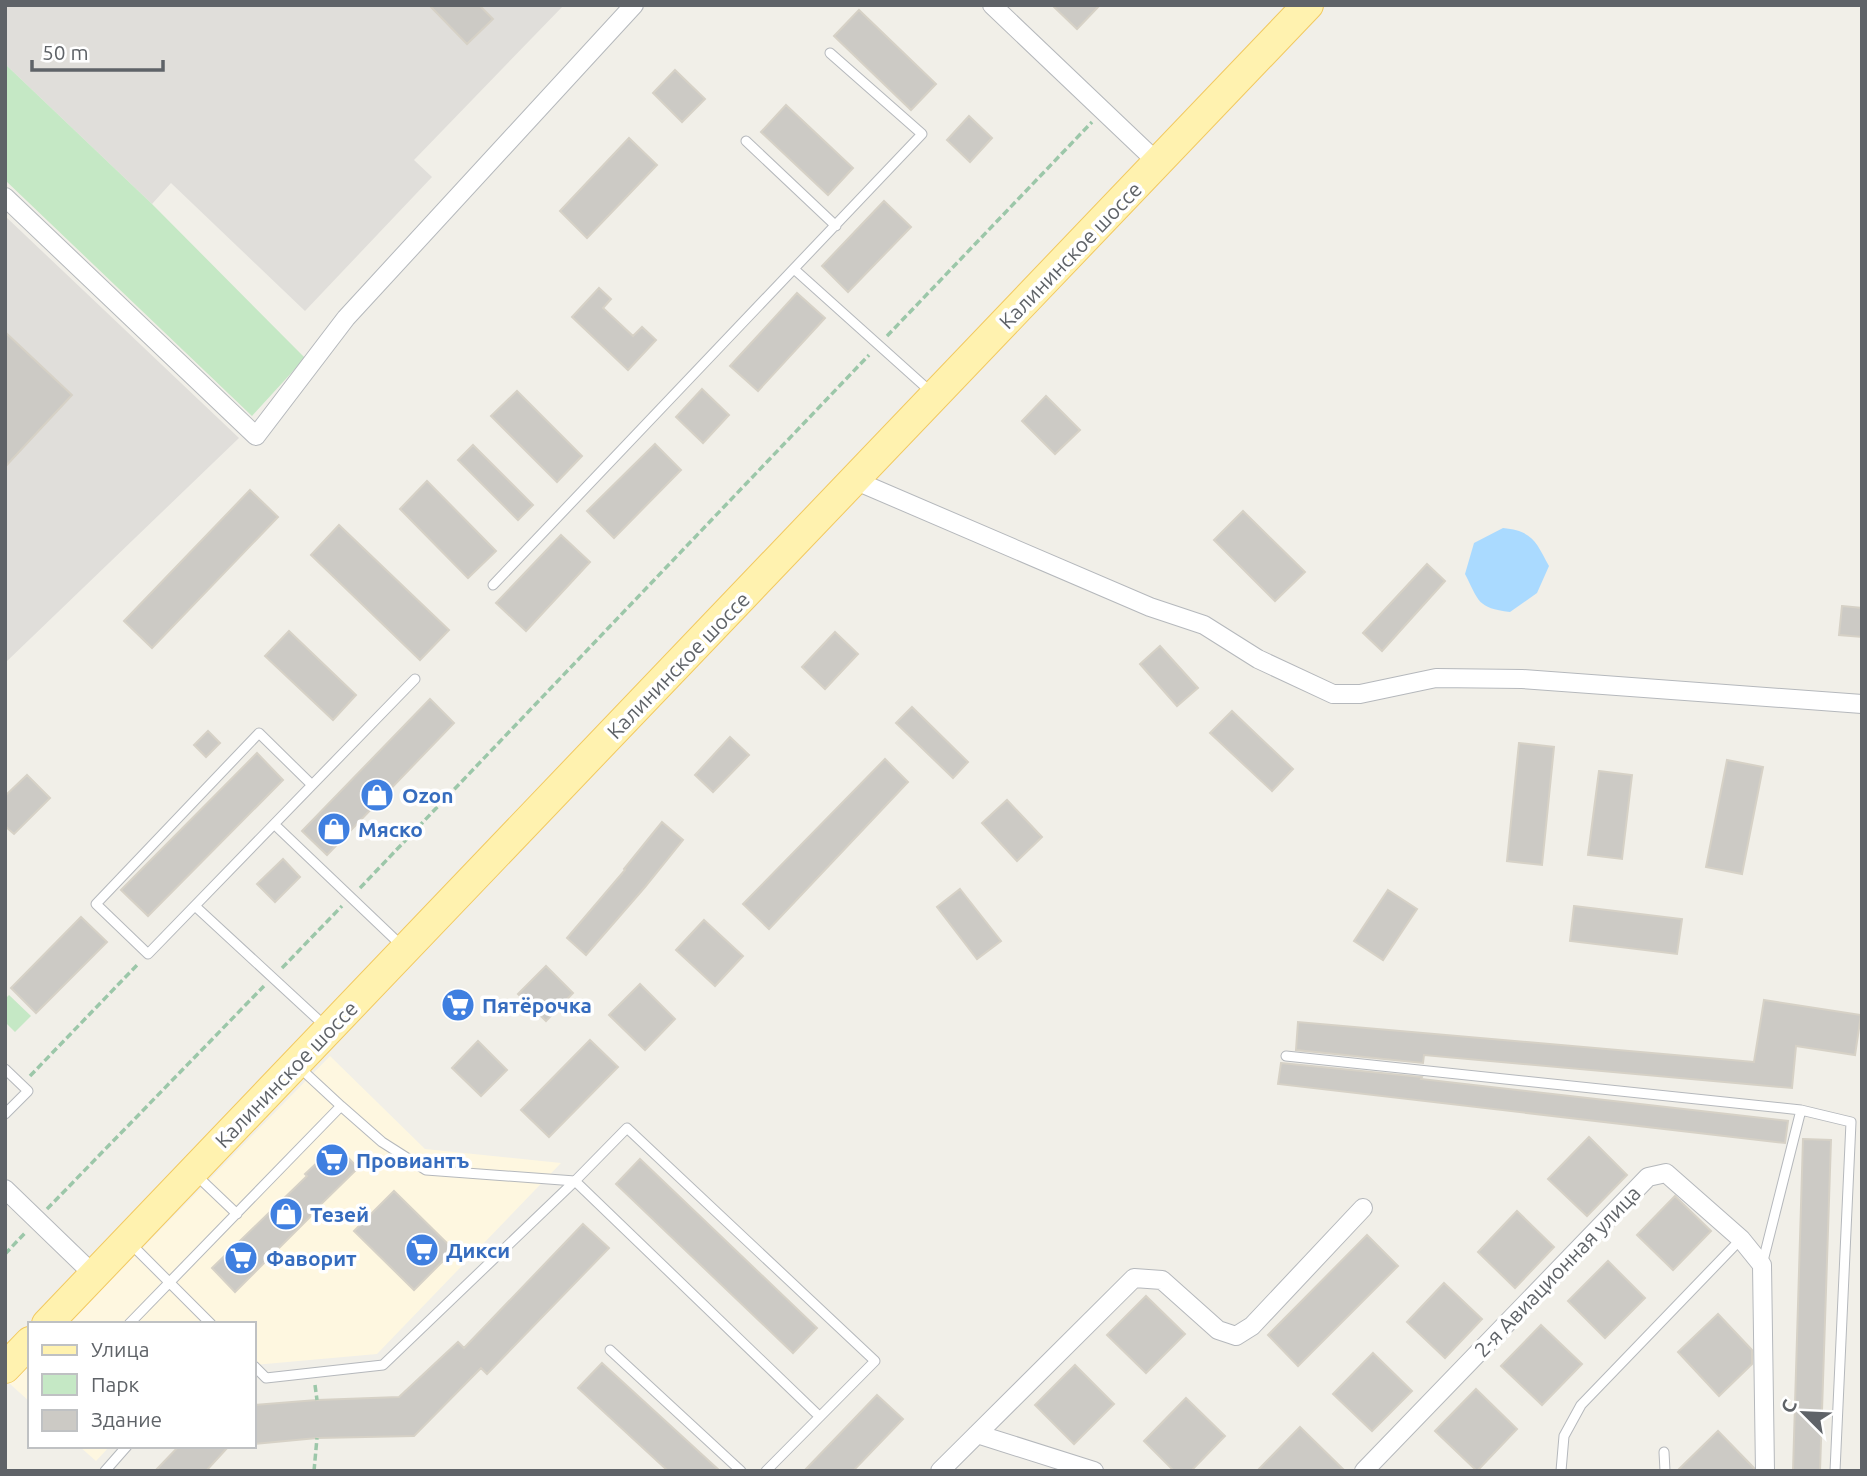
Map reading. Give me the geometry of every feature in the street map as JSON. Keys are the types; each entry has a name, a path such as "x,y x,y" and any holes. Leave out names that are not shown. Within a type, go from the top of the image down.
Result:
{"main road":[{"name":"Калининское шоссе","path":"55,1321 127,1240 1305,6"},
{"path":"5,1368 28,1344"}],"street":[{"path":"5,197 256,436 346,318 634,5"},
{"path":"992,5 1157,163"},
{"path":"854,480 1150,607 1203,625 1258,659 1333,694 1360,694 1436,678 1522,679 1862,704"},
{"name":"2-я Авиационная улица","path":"1364,1471 1648,1177 1666,1173 1741,1239 1762,1265"},
{"path":"5,1189 94,1275"},
{"path":"940,1471 1134,1278 1161,1280 1219,1330 1236,1336 1252,1326 1363,1208"},
{"path":"1762,1265 1765,1471"},
{"path":"976,1434 1094,1471"}],"lane":[{"path":"493,585 922,134 830,53"},
{"path":"746,141 836,226"},
{"path":"794,269 935,396"},
{"path":"312,785 259,733 96,904 148,954 415,679"},
{"path":"275,825 406,949"},
{"path":"195,906 329,1029"},
{"path":"1286,1056 1801,1110 1851,1122 1835,1471"},
{"path":"296,1064 382,1142 426,1170 575,1181 820,1416"},
{"path":"5,1069 28,1091 5,1114"},
{"path":"132,1322 341,1107"},
{"path":"1762,1265 1801,1110"},
{"path":"256,1379 383,1365 627,1128 875,1361 766,1471"},
{"path":"193,1171 237,1213"},
{"path":"1561,1471 1564,1436 1581,1405 1741,1239"},
{"path":"127,1240 209,1322"},
{"path":"610,1350 741,1471"},
{"path":"256,1368 266,1378"},
{"path":"104,1471 125,1448"},
{"path":"1664,1452 1664,1471"}],"path":[{"path":"5,1254 351,897 1102,111"},
{"path":"21,1085 148,954"},
{"path":"314,1471 317,1438"}],"shaded area":[{"path":"5,5 564,5 414,160 432,177 305,311 171,183 152,204 5,64"},
{"path":"5,216 239,438 5,663"},
{"path":"330,1056 425,1149 561,1163 377,1354 256,1365 256,1322 70,1322"},
{"path":"28,1364 28,1400 9,1383"},
{"path":"81,1448 108,1448 96,1461"}],"green space":[{"path":"5,64 152,204 305,358 252,416 5,180"},
{"path":"9,995 31,1016 15,1032 5,1022 5,999"}],"water":[{"path":"1503,528 1521,532 1532,539 1549,566 1537,593 1510,612 1491,608 1480,602 1465,574 1474,543"}],"building":[{"path":"429,5 479,5 493,19 467,44"},
{"path":"1052,5 1100,5 1077,29"},
{"path":"859,10 936,84 911,110 834,36"},
{"path":"675,70 705,99 682,122 653,93"},
{"path":"786,105 853,168 828,195 761,132"},
{"path":"969,116 992,138 970,162 947,140"},
{"path":"629,138 657,165 587,238 560,211"},
{"path":"884,201 911,227 848,292 822,266"},
{"path":"599,288 611,299 603,308 633,336 642,327 656,340 628,370 572,317"},
{"path":"797,293 825,318 758,391 730,366"},
{"path":"5,332 72,395 5,467"},
{"path":"702,389 729,415 703,443 676,417"},
{"path":"517,391 582,456 557,482 491,416"},
{"path":"1046,396 1080,430 1055,454 1022,421"},
{"path":"655,444 681,470 614,538 587,511"},
{"path":"473,445 533,505 518,520 458,460"},
{"path":"427,481 496,551 468,578 400,509"},
{"path":"250,490 278,517 152,648 124,621"},
{"path":"1243,511 1305,572 1275,601 1214,540"},
{"path":"339,525 449,630 420,660 311,555"},
{"path":"561,535 590,562 526,631 496,603"},
{"path":"1427,564 1445,581 1382,651 1363,633"},
{"path":"1842,606 1862,608 1862,637 1839,635"},
{"path":"289,631 356,695 333,720 265,656"},
{"path":"835,632 858,654 825,689 802,667"},
{"path":"1160,646 1198,688 1177,706 1140,664"},
{"path":"430,699 454,723 327,855 302,831"},
{"path":"912,707 968,762 953,778 896,723"},
{"path":"1232,711 1293,769 1272,791 1210,733"},
{"path":"208,731 220,743 206,757 194,745"},
{"path":"730,737 749,755 713,792 695,775"},
{"path":"1519,743 1554,747 1542,865 1507,861"},
{"path":"257,753 283,780 148,916 121,890"},
{"path":"885,759 908,782 769,929 743,904"},
{"path":"1727,760 1763,767 1742,874 1706,867"},
{"path":"1599,771 1632,775 1622,859 1588,855"},
{"path":"27,775 50,798 14,834 5,826 5,796"},
{"path":"1007,800 1042,837 1017,861 982,823"},
{"path":"662,822 683,840 586,955 567,938"},
{"path":"283,859 300,877 275,902 257,884"},
{"path":"960,889 1001,941 977,959 937,907"},
{"path":"1388,890 1417,909 1383,960 1354,941"},
{"path":"1574,906 1682,919 1677,954 1570,941"},
{"path":"81,917 107,942 36,1013 11,988"},
{"path":"704,920 743,956 715,986 676,950"},
{"path":"546,966 573,993 546,1021 518,994"},
{"path":"640,984 675,1019 645,1050 609,1015"},
{"path":"1764,1000 1861,1015 1855,1055 1796,1046 1792,1088 1424,1055 1423,1063 1296,1050 1298,1022 1754,1062"},
{"path":"590,1040 618,1067 549,1137 521,1110"},
{"path":"478,1041 507,1070 481,1096 452,1068"},
{"path":"1281,1063 1422,1077 1421,1079 1788,1121 1785,1143 1278,1084"},
{"path":"1589,1137 1627,1175 1587,1216 1548,1179"},
{"path":"1803,1139 1831,1140 1820,1471 1793,1471"},
{"path":"336,1145 358,1168 235,1292 212,1268"},
{"path":"640,1159 817,1328 793,1353 616,1184"},
{"path":"394,1191 454,1250 414,1290 354,1231"},
{"path":"1675,1196 1711,1231 1673,1270 1637,1235"},
{"path":"1517,1211 1554,1247 1515,1288 1478,1252"},
{"path":"583,1224 609,1248 487,1374 481,1368 414,1436 317,1438 256,1444 256,1405 399,1397 458,1342 464,1348"},
{"path":"1367,1235 1398,1266 1298,1366 1268,1335"},
{"path":"1608,1261 1645,1298 1605,1338 1568,1301"},
{"path":"1444,1283 1482,1319 1445,1358 1407,1322"},
{"path":"1146,1296 1185,1334 1146,1373 1107,1335"},
{"path":"1718,1314 1752,1350 1752,1364 1719,1396 1678,1352"},
{"path":"1541,1325 1582,1364 1542,1405 1501,1366"},
{"path":"1373,1353 1412,1391 1372,1431 1333,1394"},
{"path":"602,1363 720,1471 668,1471 578,1388"},
{"path":"1075,1365 1114,1404 1074,1444 1035,1405"},
{"path":"1476,1389 1517,1429 1477,1471 1435,1431"},
{"path":"877,1395 903,1419 853,1471 804,1471"},
{"path":"1186,1398 1225,1436 1191,1471 1174,1471 1144,1441"},
{"path":"1300,1427 1345,1471 1257,1471"},
{"path":"1718,1431 1754,1471 1677,1471"},
{"path":"177,1448 227,1448 206,1471 155,1471"}],"place":[{"name":"Ozon","path":"377,795"},
{"name":"Мяско","path":"334,829"},
{"name":"Пятёрочка","path":"458,1005"},
{"name":"Провиантъ","path":"332,1160"},
{"name":"Тезей","path":"286,1214"},
{"name":"Дикси","path":"422,1250"},
{"name":"Фаворит","path":"241,1258"}]}
